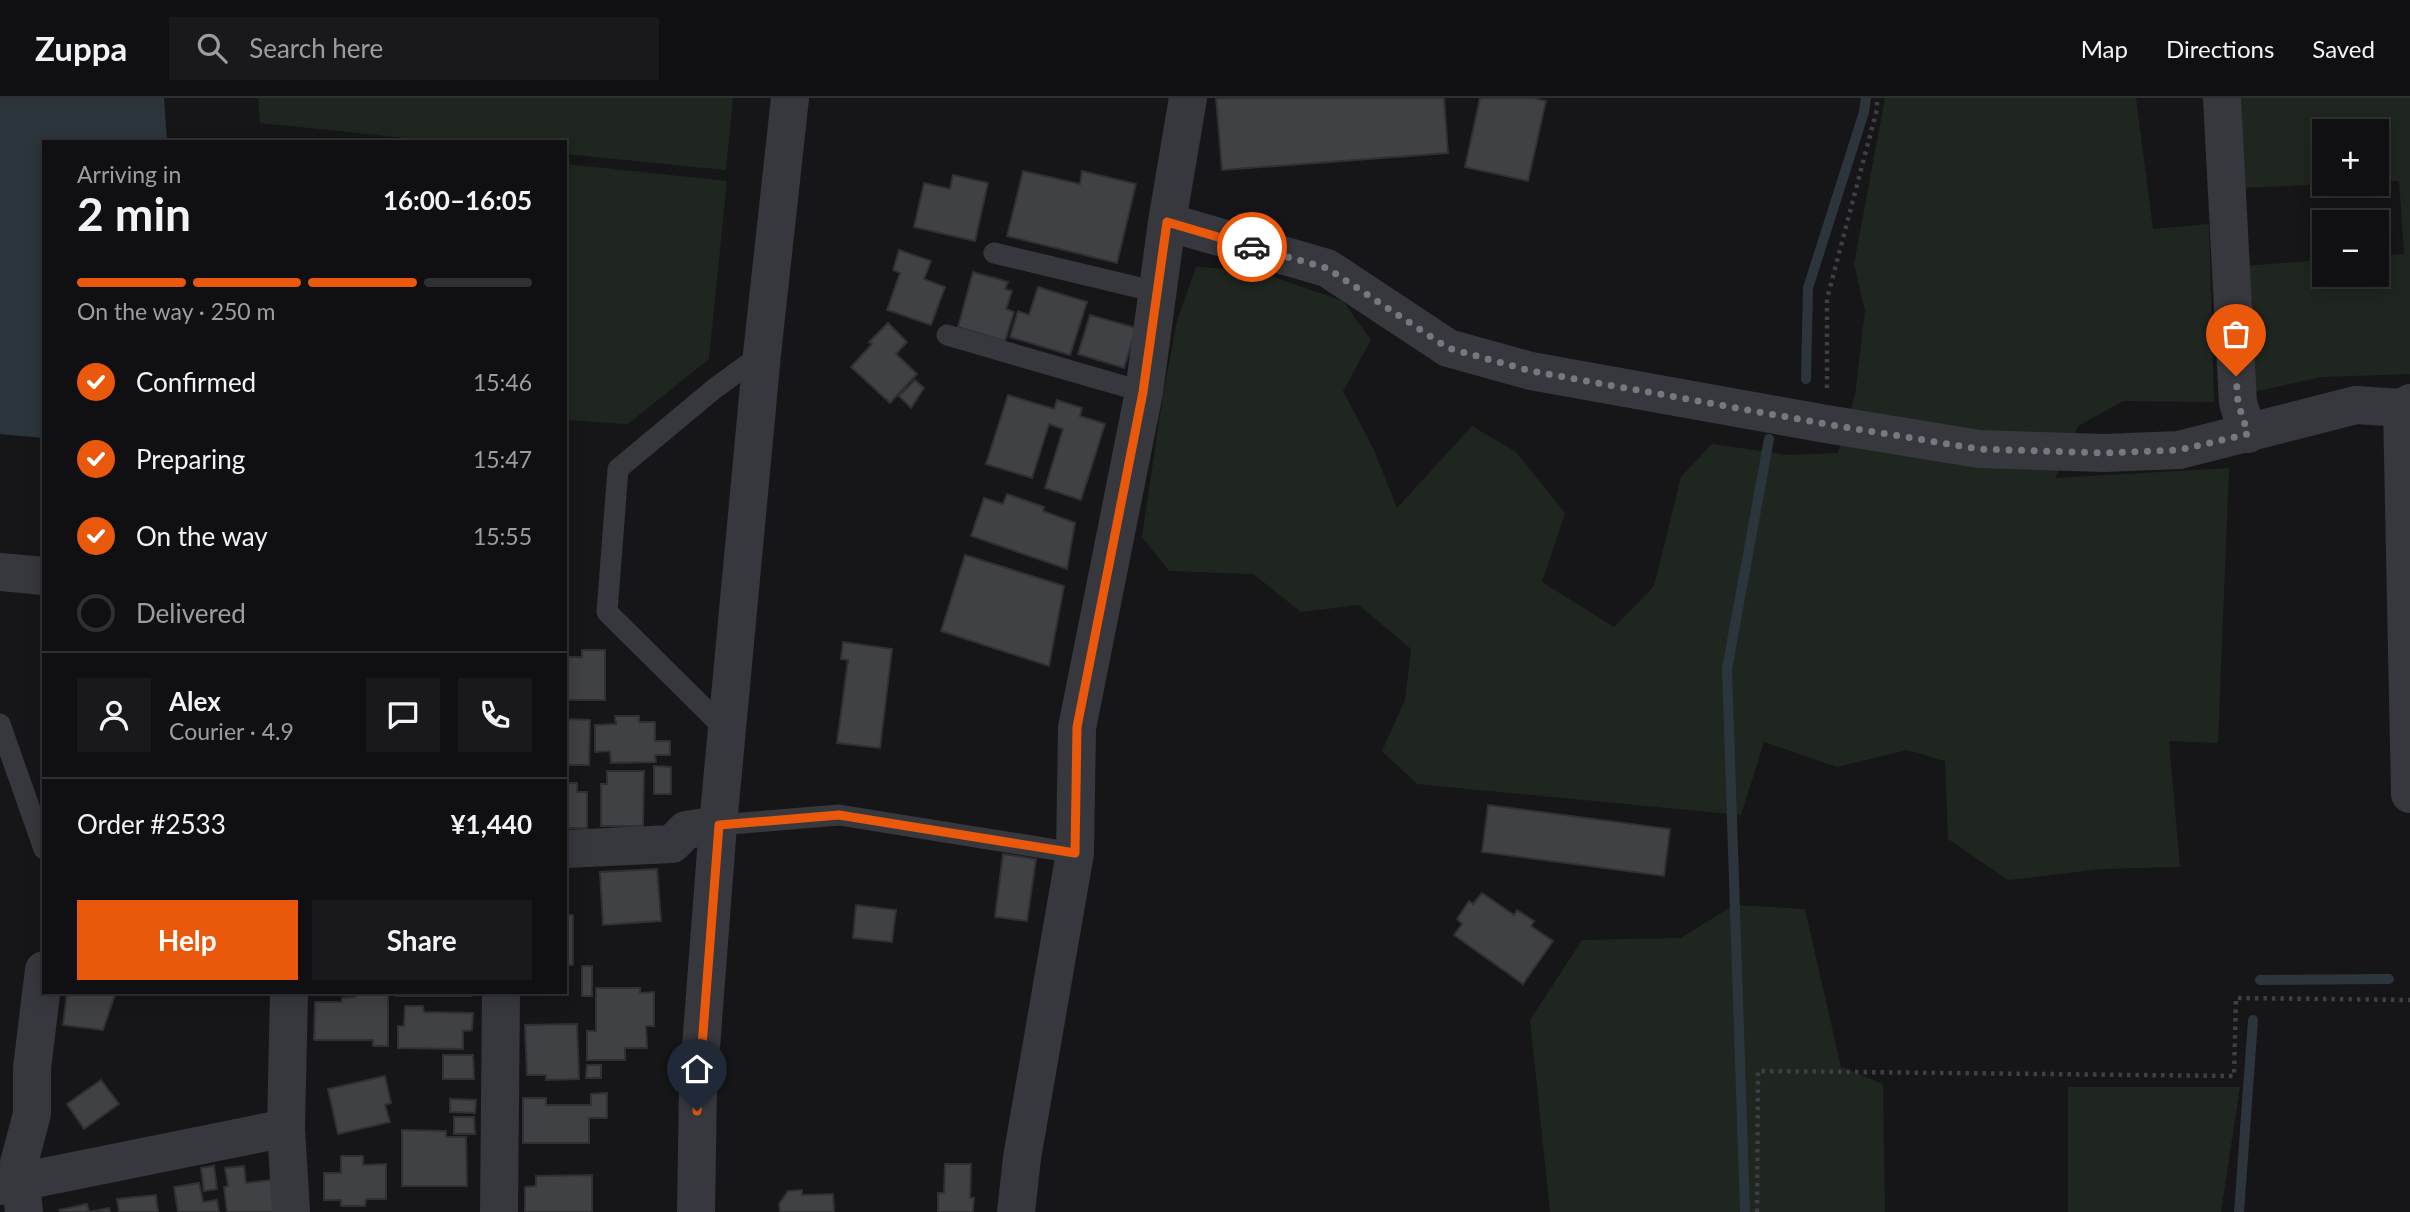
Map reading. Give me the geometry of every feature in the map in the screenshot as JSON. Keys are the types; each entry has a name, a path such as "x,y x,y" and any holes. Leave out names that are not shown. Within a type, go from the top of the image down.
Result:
{"street":[{"path":"696,1212 698,1086 719,825 762,354 790,98"},
{"path":"1016,1212 1022,1157 1075,853 1077,727 1143,392 1188,98"},
{"path":"2222,98 2238,403 2248,434"},
{"path":"1167,222 1327,268 1448,348 1531,371 1979,449 2105,453 2179,450 2356,405 2406,406 2410,794"},
{"path":"0,572 42,576"},
{"path":"567,849 672,844 686,830 719,825"},
{"path":"42,986 32,1068 32,1114 19,1163 15,1194 286,1128"},
{"path":"289,994 286,1128 290,1212"},
{"path":"499,1212 501,994"}],"lane":[{"path":"994,253 1157,292"},
{"path":"947,335 1143,392"},
{"path":"728,732 607,612 618,470 714,389 762,354"},
{"path":"0,724 42,843"},
{"path":"719,825 839,815 1075,853"}],"path":[{"path":"1826,424 1827,299 1877,109 1877,98"},
{"path":"1757,1212 1758,1071 2234,1076 2236,998 2410,1000"}],"shaded area":[{"path":"0,98 164,98 167,140 42,140 42,438 0,434"},
{"path":"258,98 733,98 726,170 567,154 567,140 426,140 260,123"},
{"path":"1885,98 2136,98 2153,229 2209,224 2214,402 2123,401 2078,426 2055,478 2229,468 2218,743 2169,741 2180,867 2101,869 2008,880 1948,839 1945,761 1907,750 1837,767 1764,742 1741,815 1417,784 1382,751 1405,700 1411,649 1359,605 1301,612 1253,574 1169,571 1142,537 1177,321 1196,267 1253,270 1343,301 1371,340 1343,391 1373,448 1397,508 1472,426 1516,452 1565,513 1542,582 1614,627 1654,586 1681,477 1712,444 1788,455 1838,453 1855,395 1865,311 1854,264"},
{"path":"2235,98 2410,98 2410,374 2322,377 2253,392 2243,266 2312,261 2312,287 2389,287 2389,255 2404,254 2399,181 2389,181 2389,119 2312,119 2312,185 2243,188"},
{"path":"567,164 727,181 709,359 628,424 567,420"},
{"path":"1734,905 1805,909 1841,1067 1883,1084 1885,1212 1550,1212 1530,1020 1582,940 1681,938"},
{"path":"2068,1087 2240,1087 2221,1212 2068,1212"}],"building":[{"path":"1216,98 1444,98 1448,153 1222,170"},
{"path":"1480,98 1533,98 1546,101 1528,181 1465,167"},
{"path":"1023,171 1080,184 1082,171 1136,184 1117,263 1007,236"},
{"path":"953,175 988,183 975,241 914,227 924,183 950,189"},
{"path":"899,250 931,261 924,279 945,287 931,325 887,310 900,273 893,270"},
{"path":"973,272 1008,282 1005,289 1012,291 1006,309 1014,312 1005,341 958,327"},
{"path":"1038,287 1087,302 1070,355 1010,337 1018,311 1029,315"},
{"path":"1090,315 1136,328 1124,368 1078,354"},
{"path":"888,323 907,342 896,354 917,374 890,403 851,367 872,344 869,342"},
{"path":"915,380 924,388 911,408 899,396"},
{"path":"1008,395 1054,409 1057,400 1082,408 1080,416 1105,424 1081,500 1045,488 1063,429 1049,424 1032,478 986,464"},
{"path":"1007,494 1044,507 1043,511 1075,523 1067,569 971,536 984,498 1003,504"},
{"path":"965,555 1064,586 1049,666 941,631"},
{"path":"843,642 892,649 880,748 837,743 848,660 841,659"},
{"path":"582,650 605,650 605,700 567,700 567,657 582,657"},
{"path":"615,716 639,716 639,722 655,722 655,741 670,741 670,755 655,755 656,762 611,763 610,751 595,752 595,725 616,724"},
{"path":"567,719 590,720 589,765 567,765"},
{"path":"654,766 671,767 671,794 654,794"},
{"path":"607,771 644,771 643,826 601,826 601,784 607,784"},
{"path":"567,783 577,783 577,792 587,792 587,828 567,828"},
{"path":"1488,805 1670,829 1664,876 1482,852"},
{"path":"1003,854 1036,859 1027,921 995,917"},
{"path":"657,869 661,921 603,925 600,872"},
{"path":"1482,893 1514,915 1517,910 1534,921 1531,926 1553,941 1523,984 1454,935 1462,924 1457,919 1469,901 1473,904"},
{"path":"856,905 896,910 892,942 853,938"},
{"path":"567,915 573,915 573,965 567,965"},
{"path":"582,966 592,966 592,996 582,996"},
{"path":"596,988 640,988 640,993 654,992 654,1026 646,1026 647,1048 625,1048 625,1060 587,1060 587,1031 596,1031"},
{"path":"67,994 115,994 103,1030 63,1025"},
{"path":"356,994 388,994 388,1046 373,1046 373,1040 314,1040 315,1002 342,1002 342,998 355,997"},
{"path":"396,994 471,994 471,996"},
{"path":"405,1006 423,1006 424,1012 473,1013 472,1030 463,1031 463,1049 398,1048 398,1026 404,1026"},
{"path":"577,1024 579,1079 546,1080 546,1075 527,1075 525,1025"},
{"path":"443,1055 473,1055 474,1079 443,1079"},
{"path":"587,1065 601,1065 601,1078 586,1078"},
{"path":"385,1076 391,1103 385,1105 390,1122 338,1134 328,1089"},
{"path":"101,1080 119,1104 84,1129 67,1104"},
{"path":"607,1093 607,1118 589,1118 589,1143 523,1143 523,1098 546,1098 546,1105 591,1105 591,1094"},
{"path":"450,1099 476,1100 475,1113 450,1112"},
{"path":"454,1117 474,1117 475,1134 454,1134"},
{"path":"402,1130 446,1131 446,1137 466,1137 467,1186 402,1186"},
{"path":"341,1156 363,1156 363,1165 386,1164 386,1199 366,1199 365,1206 341,1206 341,1200 324,1200 324,1173 341,1173"},
{"path":"945,1164 971,1164 970,1198 974,1198 973,1212 938,1212 938,1193 944,1193"},
{"path":"214,1166 217,1189 204,1191 201,1168"},
{"path":"244,1166 246,1183 277,1179 282,1212 227,1212 224,1187 228,1186 225,1168"},
{"path":"592,1175 592,1212 525,1212 525,1187 536,1186 536,1176"},
{"path":"199,1183 203,1202 217,1200 219,1212 178,1212 174,1187"},
{"path":"802,1190 802,1195 833,1194 834,1212 780,1212 779,1204 788,1191"},
{"path":"156,1195 158,1212 119,1212 117,1199"},
{"path":"87,1204 89,1212 59,1210"},
{"path":"109,1208 110,1212 89,1212"}],"waterway":[{"path":"1806,379 1808,288 1864,112 1866,98"},
{"path":"1745,1212 1727,669 1769,439"},
{"path":"2260,980 2389,979"},
{"path":"2239,1212 2253,1020"}],"way so far":[{"path":"1252,247 1327,268 1448,348 1531,371 1979,449 2105,453 2179,450 2248,434 2238,403 2236,376"}],"route":[{"path":"697,1111 719,825 839,815 1075,853 1077,727 1143,392 1167,222 1252,247"}]}
